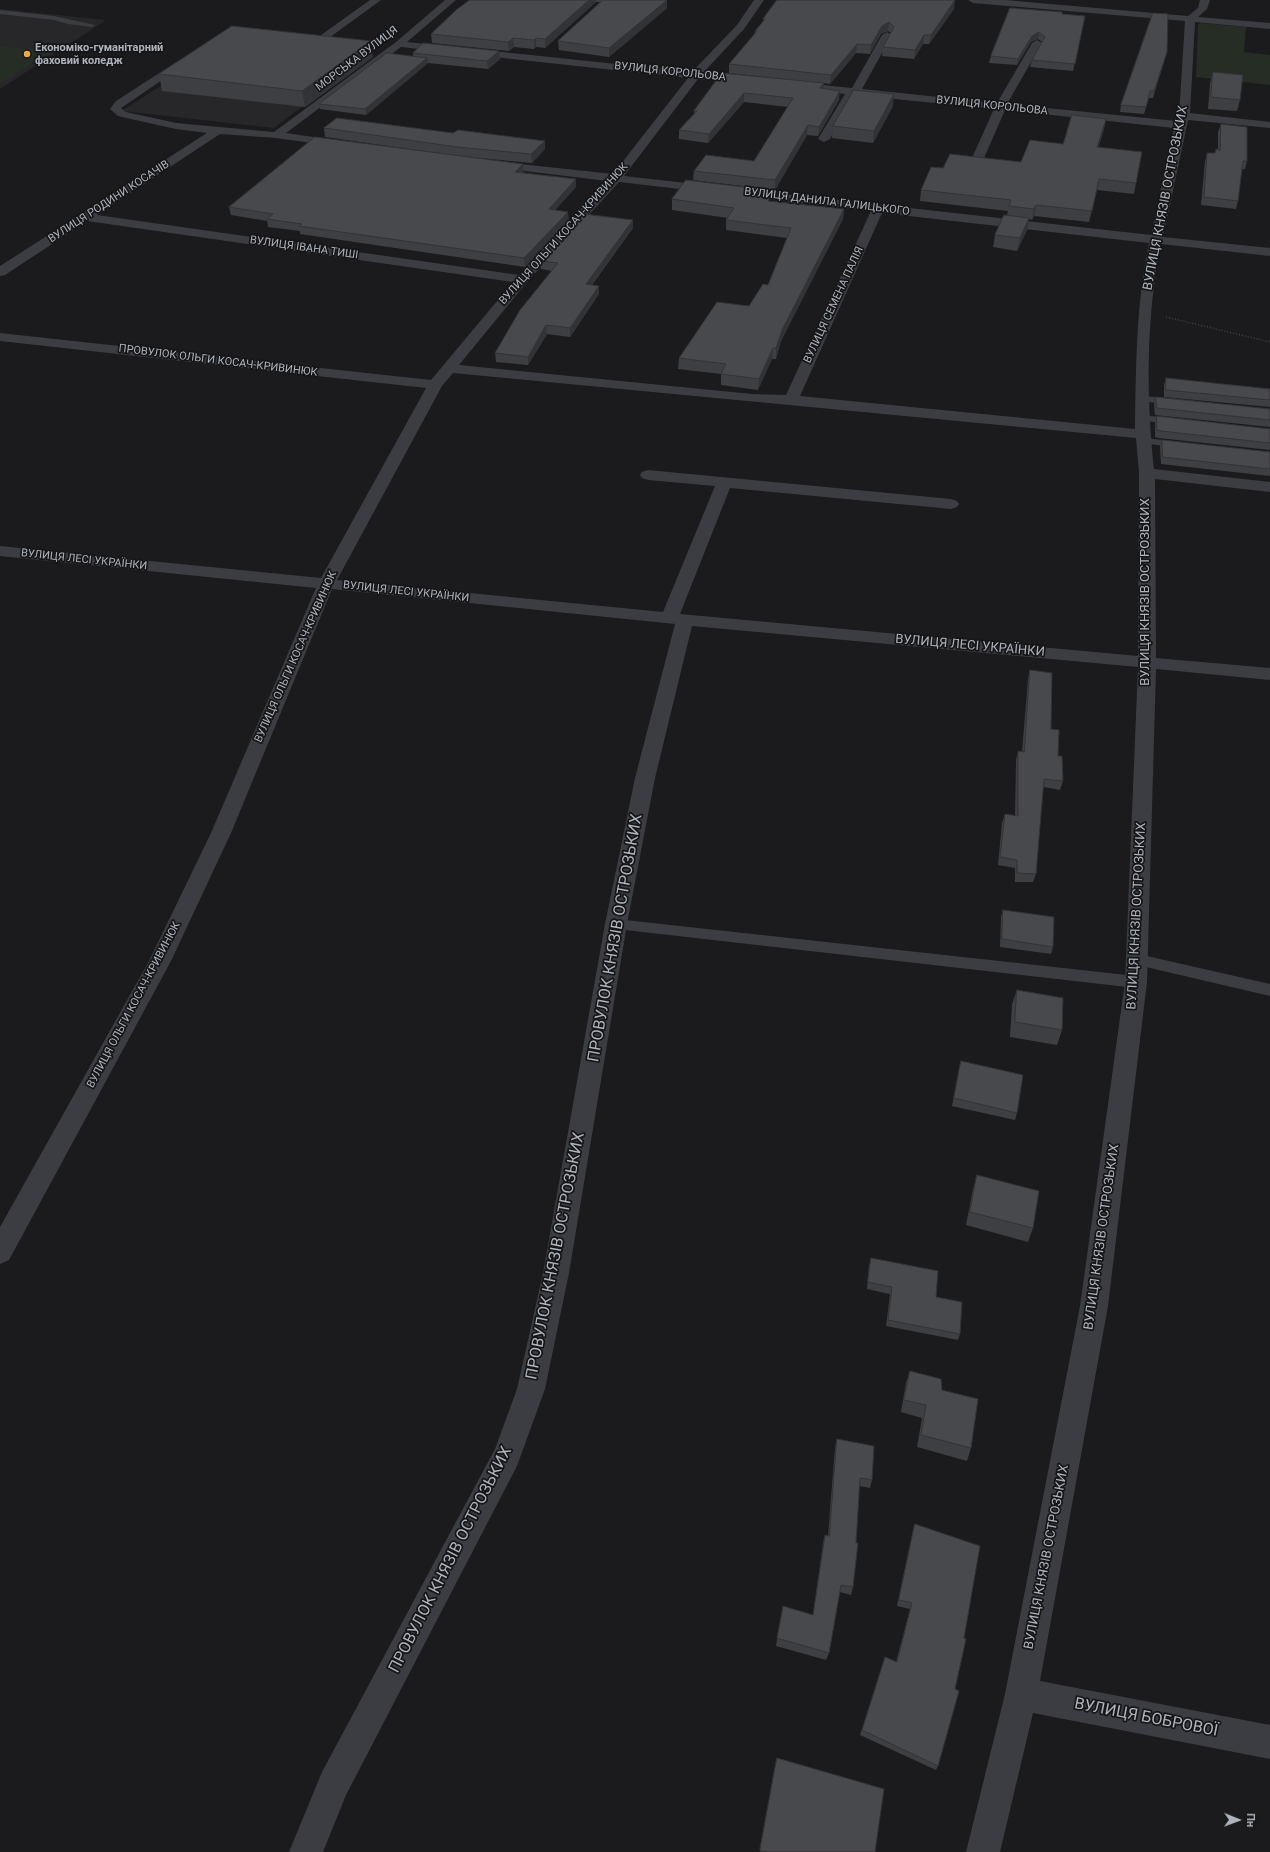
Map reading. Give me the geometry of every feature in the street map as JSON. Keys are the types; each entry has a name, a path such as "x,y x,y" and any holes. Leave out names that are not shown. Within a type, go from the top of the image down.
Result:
{"street":[{"path":"285,42 319,41 376,0"},
{"name":"МОРСЬКА ВУЛИЦЯ","path":"276,134 399,44 451,0"},
{"name":"ВУЛИЦЯ ОЛЬГИ КОСАЧ-КРИВИНЮК","path":"0,1252 160,961 221,833 277,696 326,584 436,385 522,279 617,177 695,75 741,27 759,0"},
{"path":"973,0 1270,26"},
{"path":"1190,19 1202,9 1205,0"},
{"name":"ВУЛИЦЯ КНЯЗІВ ОСТРОЗЬКИХ","path":"983,1852 1021,1694 1094,1306 1137,971 1146,662 1147,473 1144,438 1143,346 1149,272 1182,120 1190,19"},
{"path":"824,139 887,35"},
{"path":"978,158 1001,106 1037,42"},
{"name":"ВУЛИЦЯ КОРОЛЬОВА","path":"399,44 758,82"},
{"path":"541,59 553,48"},
{"path":"193,56 120,103 115,109 122,114 142,120 176,126 218,131 276,134 352,145"},
{"name":"ВУЛИЦЯ КОРОЛЬОВА","path":"781,84 1001,106 1182,120 1270,125"},
{"name":"ВУЛИЦЯ РОДИНИ КОСАЧІВ","path":"0,272 218,131"},
{"name":"ВУЛИЦЯ ДАНИЛА ГАЛИЦЬКОГО","path":"482,162 878,209 1270,252"},
{"name":"ВУЛИЦЯ СЕМЕНА ПАЛІЯ","path":"791,400 878,209"},
{"name":"ВУЛИЦЯ ІВАНА ТИШІ","path":"86,217 522,279"},
{"name":"ПРОВУЛОК ОЛЬГИ КОСАЧ-КРИВИНЮК","path":"0,337 436,385"},
{"path":"450,368 752,398 791,400 1144,438"},
{"path":"1147,473 1270,487"},
{"path":"648,475 951,504"},
{"path":"677,618 724,482"},
{"name":"ВУЛИЦЯ ЛЕСІ УКРАЇНКИ","path":"0,551 677,618 1270,674"},
{"name":"ПРОВУЛОК КНЯЗІВ ОСТРОЗЬКИХ","path":"306,1852 334,1784 507,1456 531,1389 556,1273 616,924 677,618"},
{"name":"ВУЛИЦЯ БОБРОВОЇ","path":"1021,1694 1270,1742"}],"lane":[{"path":"0,12 54,18 68,22 92,25"},
{"path":"1143,399 1183,403"},
{"path":"1144,418 1183,422"},
{"path":"1144,438 1192,446"},
{"path":"616,924 1137,971 1270,990"}],"path":[{"path":"1146,313 1200,324 1270,342"}],"shaded area":[{"name":"Економіко-гуманітарний фаховий коледж","path":"0,9 106,20 0,89"},
{"path":"1200,23 1246,27 1244,52 1270,55 1270,85 1196,77 1198,25"},
{"path":"231,40 369,55 274,128 122,111"},
{"path":"0,46 52,51 0,84"}],"building":[{"path":"470,0 589,0 545,39 536,38 534,40 513,38 508,42 431,34 456,10"},
{"path":"603,0 667,0 609,48 558,41"},
{"path":"777,0 955,0 931,35 924,35 915,50 883,47 894,27 889,22 882,26 871,45 857,44 831,75 729,64 757,31 755,31 765,19 763,19"},
{"path":"1010,8 1062,12 1062,14 1085,16 1075,64 1032,60 1045,37 1039,32 1032,36 1018,59 991,56"},
{"path":"1153,13 1168,14 1167,52 1154,91 1150,91 1146,107 1121,105"},
{"path":"232,26 371,41 302,91 159,74"},
{"path":"423,43 499,51 487,61 413,53"},
{"path":"387,53 427,58 365,109 319,104"},
{"path":"1213,72 1243,75 1240,100 1211,97"},
{"path":"722,73 824,83 820,88 840,91 819,127 808,125 775,180 694,171 706,155 754,161 793,98 744,93 709,134 679,130 697,111 694,111"},
{"path":"854,90 894,94 874,131 833,126"},
{"path":"1072,115 1106,119 1097,147 1142,152 1136,183 1099,179 1092,211 1036,205 1034,209 1009,206 1011,200 921,190 931,167 943,168 950,154 1021,162 1030,140 1063,144"},
{"path":"337,118 453,133 458,130 545,141 531,154 457,147 324,128"},
{"path":"1221,124 1247,127 1247,161 1243,161 1238,201 1204,197 1207,153 1215,153 1216,149 1220,150"},
{"path":"315,137 523,164 515,172 576,179 549,209 568,212 524,258 299,226 302,224 267,219 273,214 229,207"},
{"path":"686,180 769,190 764,199 769,199 768,201 844,209 782,330 776,348 773,348 759,379 721,374 726,364 679,358 717,302 749,306 763,284 768,285 791,228 726,220 734,208 672,199"},
{"path":"584,214 633,220 586,284 599,286 570,328 546,325 528,357 495,353 520,310 558,263 541,261"},
{"path":"1004,215 1029,218 1020,238 995,235"},
{"path":"1166,378 1270,389 1270,400 1166,390"},
{"path":"1156,397 1270,409 1270,420 1157,408"},
{"path":"1157,416 1270,429 1270,443 1161,431 1157,430"},
{"path":"1162,440 1270,452 1270,469 1163,457"},
{"path":"1030,670 1052,673 1051,729 1059,730 1058,756 1062,756 1063,781 1044,779 1036,874 1017,873 1017,860 1000,857 1005,814 1018,816 1018,751 1024,752"},
{"path":"1003,910 1054,917 1053,947 1002,939"},
{"path":"1017,990 1063,998 1062,1030 1015,1022"},
{"path":"961,1061 1023,1075 1017,1113 954,1098"},
{"path":"977,1175 1039,1191 1033,1228 970,1212"},
{"path":"871,1258 938,1271 936,1297 962,1302 960,1334 888,1320 892,1287 868,1282"},
{"path":"910,1371 941,1379 942,1390 978,1399 971,1448 921,1435 926,1405 904,1400"},
{"path":"837,1439 874,1446 872,1480 860,1478 856,1543 858,1543 853,1587 841,1585 829,1653 777,1638 783,1606 813,1615 825,1535 829,1536"},
{"path":"915,1524 980,1546 964,1638 966,1639 955,1689 959,1691 938,1766 862,1730 885,1657 897,1662 912,1603 899,1600"},
{"path":"777,1758 884,1789 875,1852 768,1852 760,1850"}],"place":[{"name":"Економіко-гуманітарний фаховий коледж","path":"27,54"}]}
